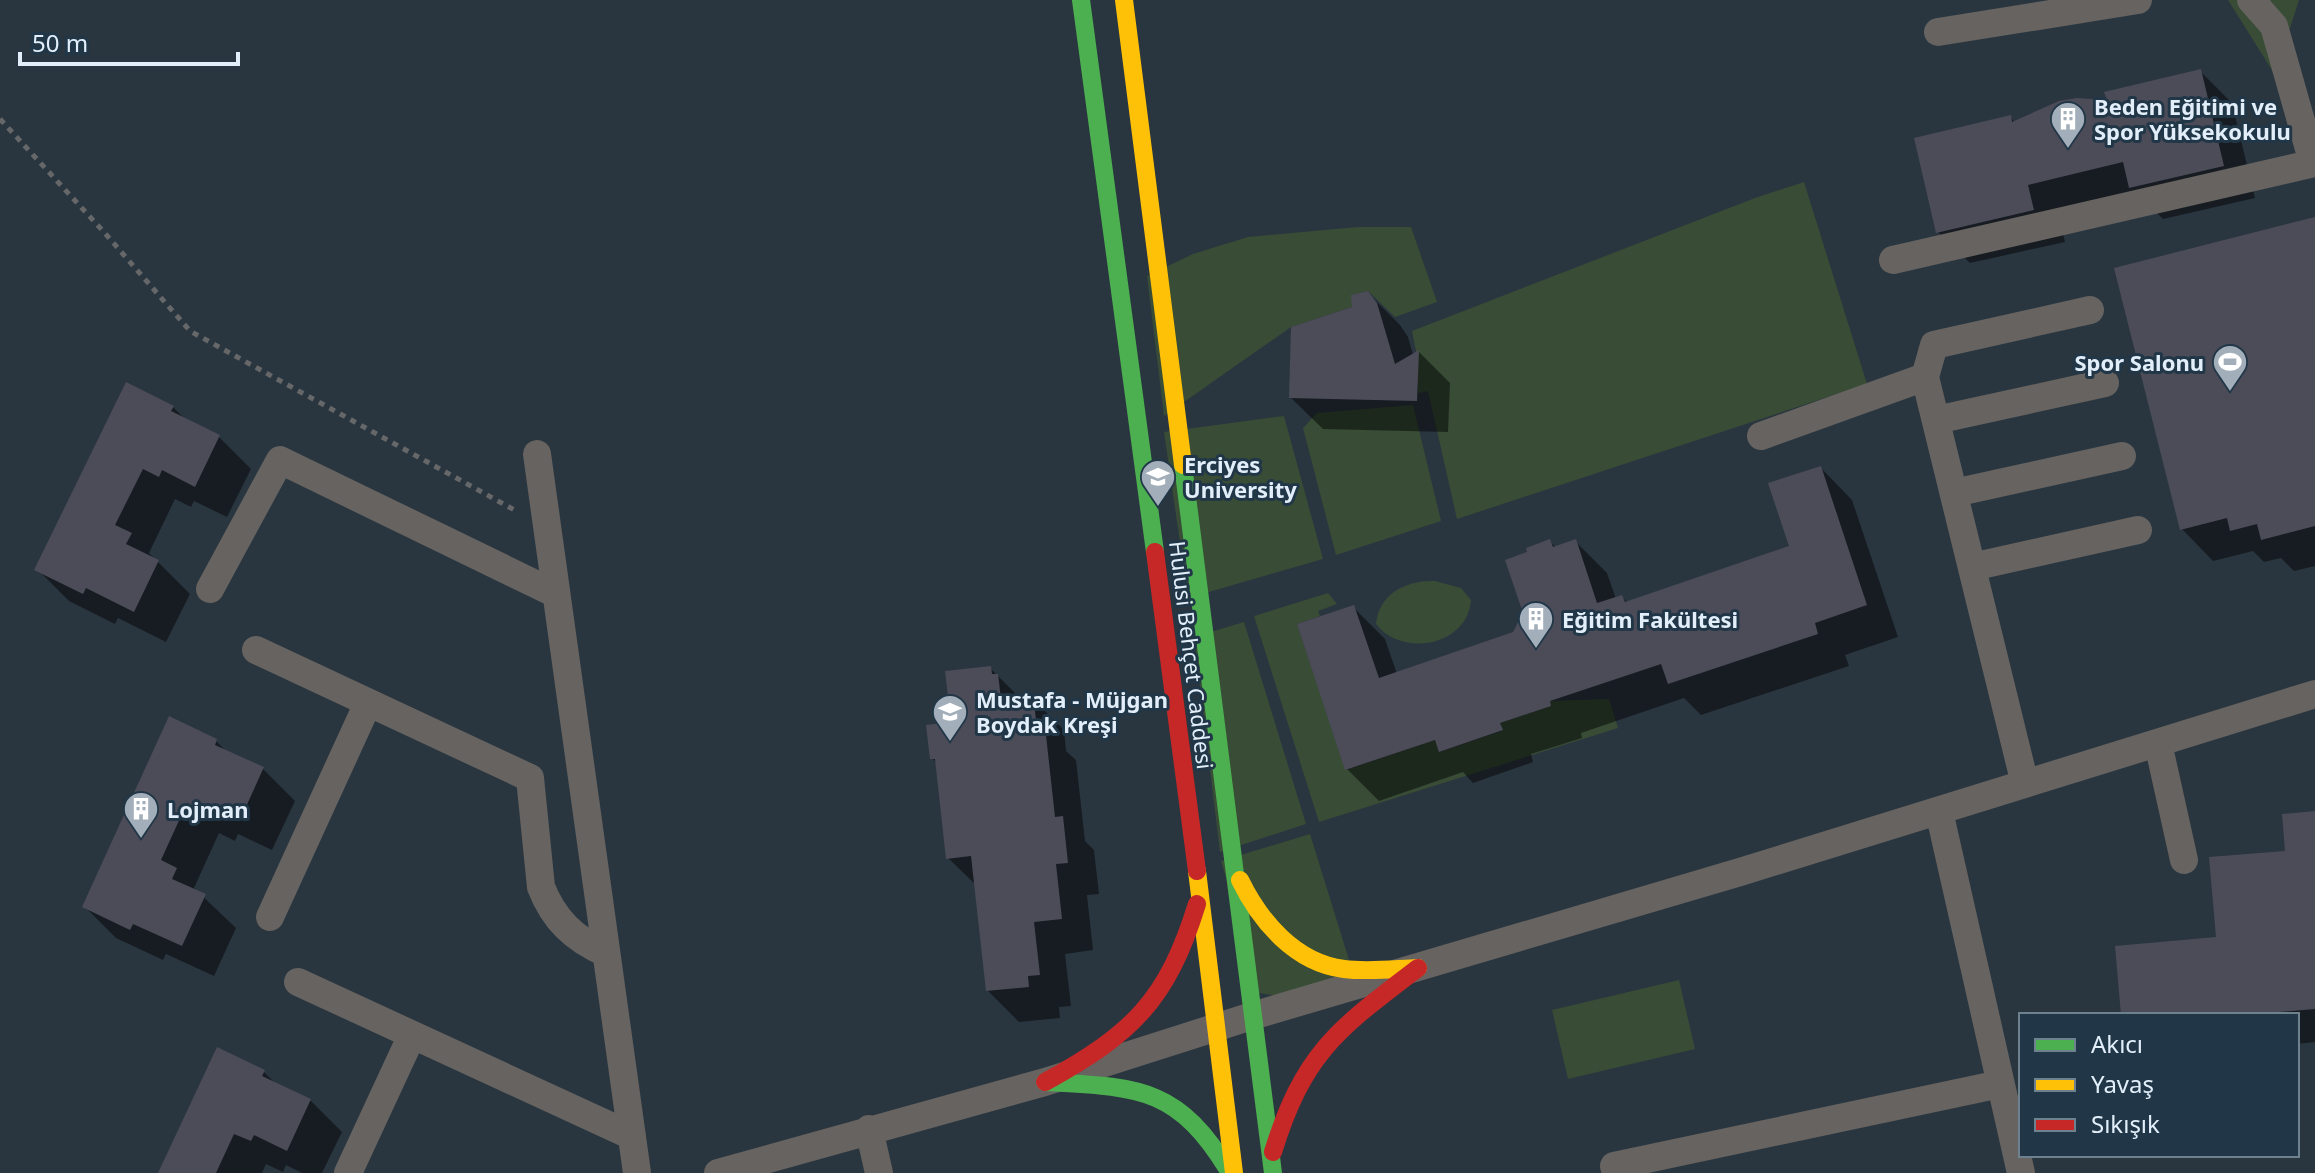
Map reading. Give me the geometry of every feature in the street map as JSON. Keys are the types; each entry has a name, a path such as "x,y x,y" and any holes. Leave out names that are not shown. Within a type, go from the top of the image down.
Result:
{"street":[{"name":"Hulusi Behçet Caddesi","path":"1081,0 1218,1028 1232,1173"},
{"name":"Hulusi Behçet Caddesi","path":"1124,0 1272,1167"},
{"path":"1938,32 2138,0"},
{"path":"1893,260 2314,163 2274,26 2251,0"},
{"path":"2025,784 1925,377 1934,345 2090,310"},
{"path":"1761,436 1925,377"},
{"path":"1936,420 2105,383"},
{"path":"537,454 637,1173"},
{"path":"1954,493 2122,456"},
{"path":"210,589 280,460 556,594"},
{"path":"1972,567 2138,530"},
{"path":"256,650 530,778 541,887 546,900 574,936 606,953"},
{"path":"718,1173 1045,1082 1252,1016 1939,811 2315,694"},
{"path":"270,917 368,703"},
{"path":"2158,743 2184,860"},
{"path":"1939,811 2021,1173"},
{"path":"1233,865 1245,893 1258,911 1287,942 1305,954 1340,969 1418,968"},
{"path":"1045,1082 1117,1039 1144,1013 1174,967 1199,896"},
{"path":"1272,1167 1292,1101 1326,1044 1418,968"},
{"path":"298,982 632,1136"},
{"path":"348,1173 412,1035"},
{"path":"1045,1082 1131,1088 1149,1094 1184,1115 1232,1173"},
{"path":"1616,1173 1614,1166 2000,1084"},
{"path":"869,1129 879,1173"}],"path":[{"path":"0,119 190,331 547,529"}],"green space":[{"path":"2228,0 2299,0 2275,75"},
{"path":"1804,182 1867,384 1457,519 1428,391 1418,393 1412,331 1755,198"},
{"path":"1358,227 1411,227 1437,302 1395,317 1368,291 1352,295 1352,307 1291,327 1164,416 1147,276 1193,254 1248,237"},
{"path":"1413,405 1441,521 1336,555 1303,428 1317,413"},
{"path":"1284,416 1323,559 1188,598 1164,432"},
{"path":"1435,581 1461,588 1471,600 1467,616 1459,628 1432,642 1417,643 1387,635 1376,624 1383,604 1396,590 1414,583"},
{"path":"1328,593 1337,604 1318,611 1320,616 1297,624 1346,770 1435,740 1440,752 1502,731 1500,723 1551,706 1550,701 1609,699 1618,728 1319,822 1254,616"},
{"path":"1244,622 1306,824 1220,852 1194,637"},
{"path":"1310,834 1354,976 1284,997 1259,993 1221,861"},
{"path":"1679,980 1695,1049 1568,1079 1552,1010"}],"building":[{"name":"Beden Eğitimi ve Spor Yüksekokulu","path":"2201,69 2224,166 2129,188 2123,162 2028,185 2034,210 1936,233 1914,138 2011,115 2012,122 2059,101 2077,98 2107,100 2104,92"},
{"name":"Spor Salonu","path":"2315,217 2315,526 2261,540 2257,524 2230,531 2227,518 2180,530 2114,268"},
{"path":"1368,291 1377,303 1395,364 1419,350 1417,401 1289,398 1291,327 1352,307 1351,295"},
{"path":"126,382 174,406 171,411 220,435 195,487 162,470 159,477 143,469 115,525 132,533 126,544 159,560 134,612 86,588 83,594 34,570"},
{"path":"1821,466 1867,605 1815,623 1818,634 1668,684 1661,664 1550,701 1551,706 1500,723 1503,730 1439,752 1435,740 1345,770 1297,624 1354,605 1379,678 1513,632 1523,613 1505,560 1550,539 1553,547 1576,539 1597,603 1622,595 1625,602 1789,546 1768,483"},
{"path":"991,666 992,674 998,674 1001,699 1033,696 1037,727 1045,726 1055,817 1063,816 1068,863 1056,864 1062,919 1034,922 1040,975 1028,976 1029,987 986,991 971,856 946,859 935,759 930,759 926,725 951,722 945,671"},
{"name":"Lojman","path":"169,716 217,739 215,745 264,767 240,820 206,804 203,811 187,803 161,860 177,868 172,879 206,894 182,946 133,924 130,930 82,907"},
{"path":"2315,811 2315,1009 2267,1013 2121,1013 2115,946 2216,937 2209,857 2285,851 2282,814"},
{"path":"217,1047 265,1070 262,1076 311,1099 287,1151 254,1135 251,1141 234,1134 216,1173 158,1173"}],"traffic: fast":[{"path":"1081,0 1155,552"},
{"path":"1183,465 1273,1173"},
{"path":"1045,1082 1106,1086 1153,1097 1173,1107 1192,1123 1211,1144 1230,1173"}],"traffic: slow":[{"path":"1124,0 1183,465"},
{"path":"1197,871 1234,1173"},
{"path":"1240,880 1269,925 1281,938 1310,958 1326,965 1353,970 1418,968"}],"traffic: jam":[{"path":"1155,552 1197,871"},
{"path":"1045,1082 1101,1048 1142,1011 1173,966 1197,904"},
{"path":"1273,1152 1297,1090 1327,1045 1366,1008 1418,968"}],"place":[{"name":"Beden Eğitimi ve Spor Yüksekokulu","path":"2068,150"},
{"name":"Spor Salonu","path":"2230,393"},
{"name":"Erciyes University","path":"1158,508"},
{"name":"Eğitim Fakültesi","path":"1536,650"},
{"name":"Mustafa - Müjgan Boydak Kreşi","path":"950,743"},
{"name":"Lojman","path":"141,840"}]}
